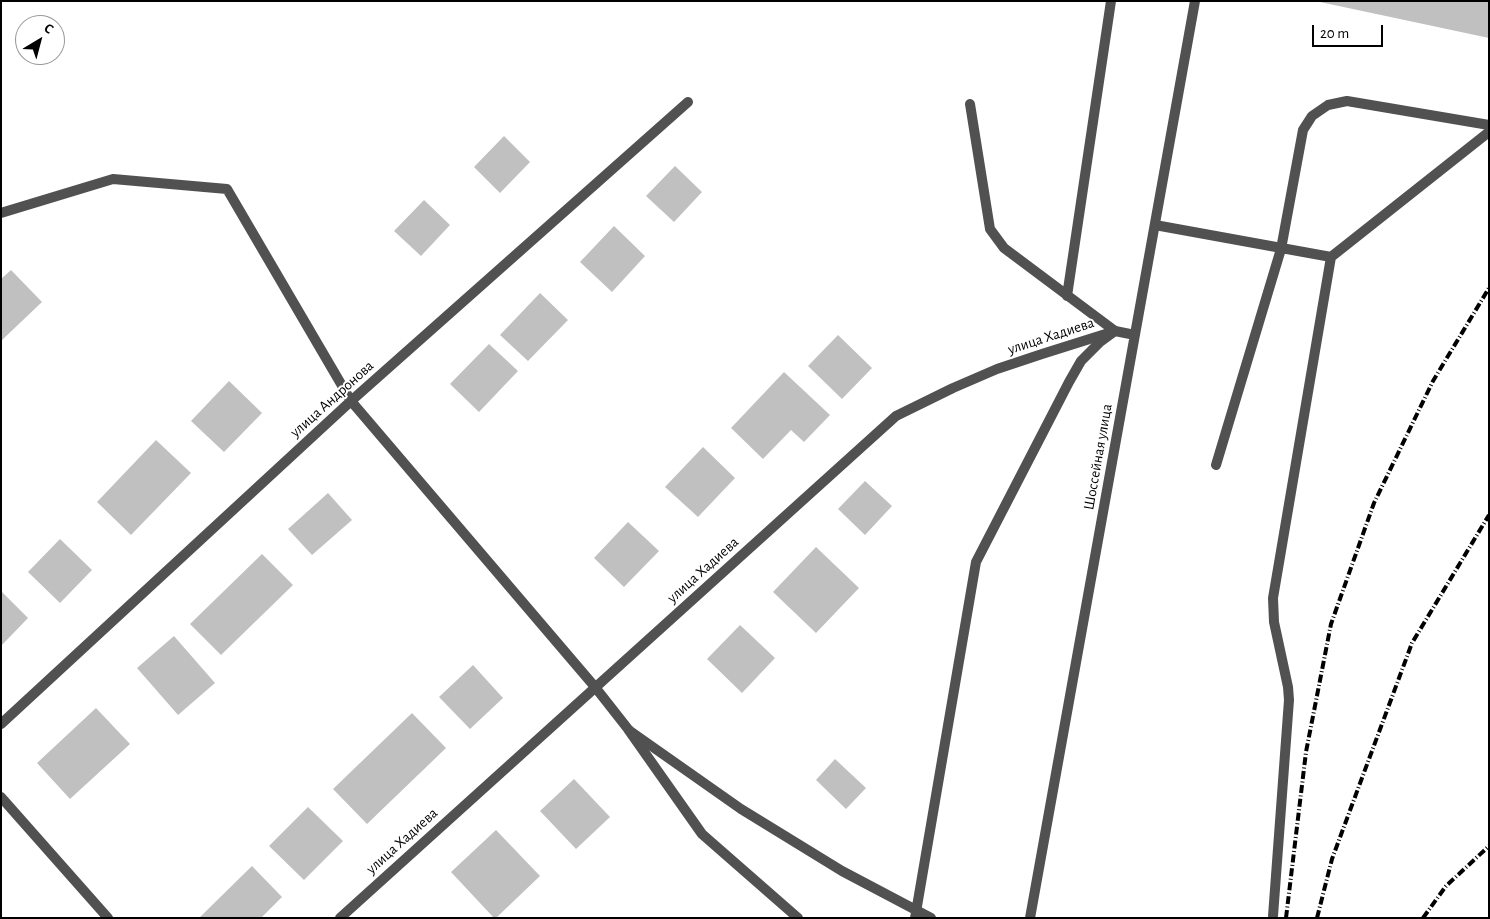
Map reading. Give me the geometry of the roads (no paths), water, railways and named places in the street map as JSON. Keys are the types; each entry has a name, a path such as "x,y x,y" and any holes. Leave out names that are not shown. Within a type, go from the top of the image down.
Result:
{"street":[{"path":"1067,296 1111,1"},
{"name":"Шоссейная улица","path":"1030,918 1195,1"},
{"path":"1216,465 1281,249 1303,130 1312,116 1328,105 1347,101 1489,125"},
{"name":"улица Андронова","path":"1,724 351,401 688,102"},
{"path":"915,914 976,562 1077,368 1091,350 1115,332 1004,248 990,229 970,104"},
{"path":"1273,916 1289,700 1274,622 1273,598 1331,258 1489,132"},
{"path":"1,213 113,179 227,189 351,401 595,687 702,834 798,918"},
{"path":"1155,226 1331,258"},
{"name":"улица Хадиева","path":"340,918 896,416 953,388 1042,354 1115,332 1135,336"},
{"path":"628,730 740,809 915,914 932,918"},
{"path":"1,798 108,918"}],"railway":[{"path":"1286,918 1306,752 1331,624 1374,503 1433,381 1489,288"},
{"path":"1317,918 1332,859 1412,643 1489,515"},
{"path":"1423,918 1446,886 1489,846"}]}
